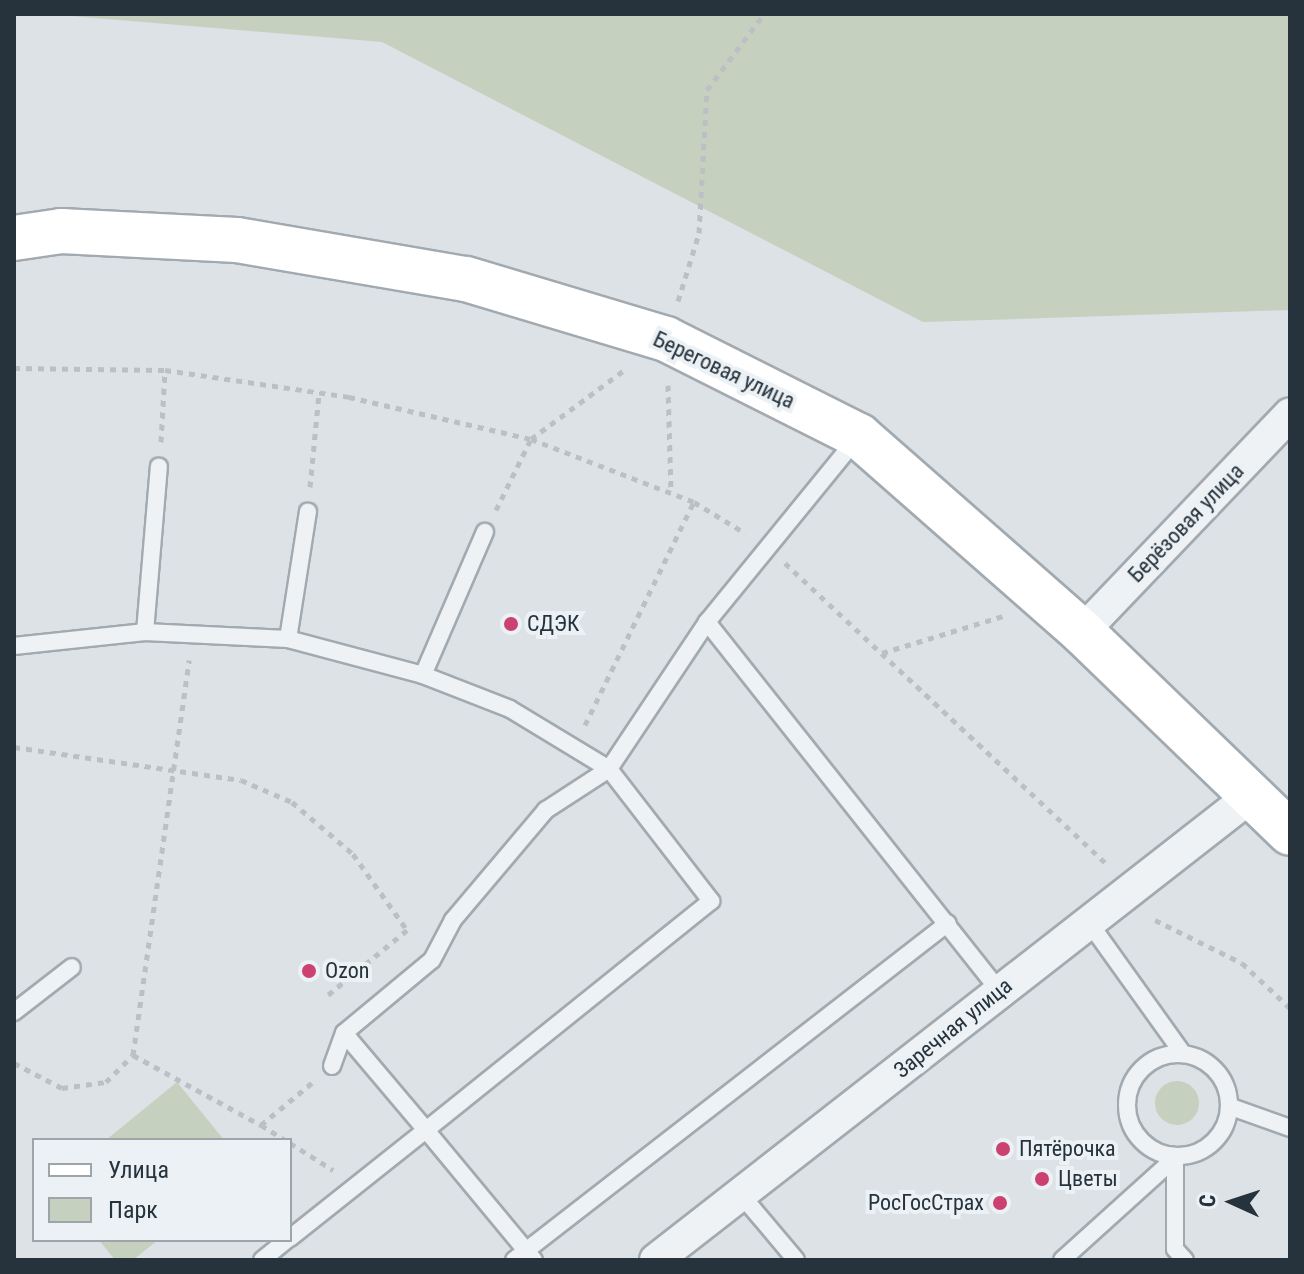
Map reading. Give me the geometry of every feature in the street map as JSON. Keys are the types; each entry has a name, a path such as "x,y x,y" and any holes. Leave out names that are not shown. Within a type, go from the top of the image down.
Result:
{"street":[{"name":"Береговая улица","path":"14,238 61,231 237,240 466,279 666,339 859,436 1082,632 1290,833"},
{"name":"Берёзовая улица","path":"1082,632 1290,414"},
{"name":"Заречная улица","path":"656,1260 743,1197 999,990 1251,796"}],"lane":[{"path":"332,1066 344,1033 432,960 453,920 546,810 609,769 707,622 859,436"},
{"path":"145,632 159,467"},
{"path":"288,639 308,512"},
{"path":"423,675 485,532"},
{"path":"707,622 999,990"},
{"path":"14,646 145,632 193,631 288,639 423,675 510,709 609,769 711,901 292,1237"},
{"path":"1062,1260 1175,1158 1214,1144 1231,1107 1218,1069 1181,1051 1088,921"},
{"path":"344,1033 426,1130 525,1257 948,923"},
{"path":"14,1012 72,967"},
{"path":"1175,1158 1138,1141 1124,1102 1142,1065 1181,1051"},
{"path":"1231,1107 1290,1128"},
{"path":"1175,1158 1175,1249 1185,1260"},
{"path":"743,1197 796,1260"},
{"path":"262,1260 285,1242"}],"path":[{"path":"671,492 666,339 699,233 707,90 764,14"},
{"path":"485,532 531,439 666,339"},
{"path":"14,368 165,370 319,393 531,439 694,502 768,547 1132,888"},
{"path":"159,467 165,370"},
{"path":"308,512 319,393"},
{"path":"574,748 694,502"},
{"path":"881,653 1048,602"},
{"path":"14,1063 62,1088 106,1082 133,1055 193,631"},
{"path":"14,747 174,767 241,780 292,802 353,854 407,930 328,995"},
{"path":"1155,920 1242,963 1290,1008"},
{"path":"133,1055 282,1138"},
{"path":"261,1125 332,1066"},
{"path":"292,1145 356,1185"}],"green space":[{"path":"48,14 1290,14 1290,310 923,322 382,42"},
{"path":"1177,1081 1193,1087 1199,1103 1193,1119 1177,1125 1161,1119 1155,1103 1161,1087"},
{"path":"177,1082 222,1138 108,1138"},
{"path":"101,1242 156,1242 133,1260 115,1260"}],"place":[{"name":"СДЭК","path":"511,624"},
{"name":"Ozon","path":"309,971"},
{"name":"Пятёрочка","path":"1003,1149"},
{"name":"Цветы","path":"1042,1179"},
{"name":"РосГосСтрах","path":"1000,1203"}]}
